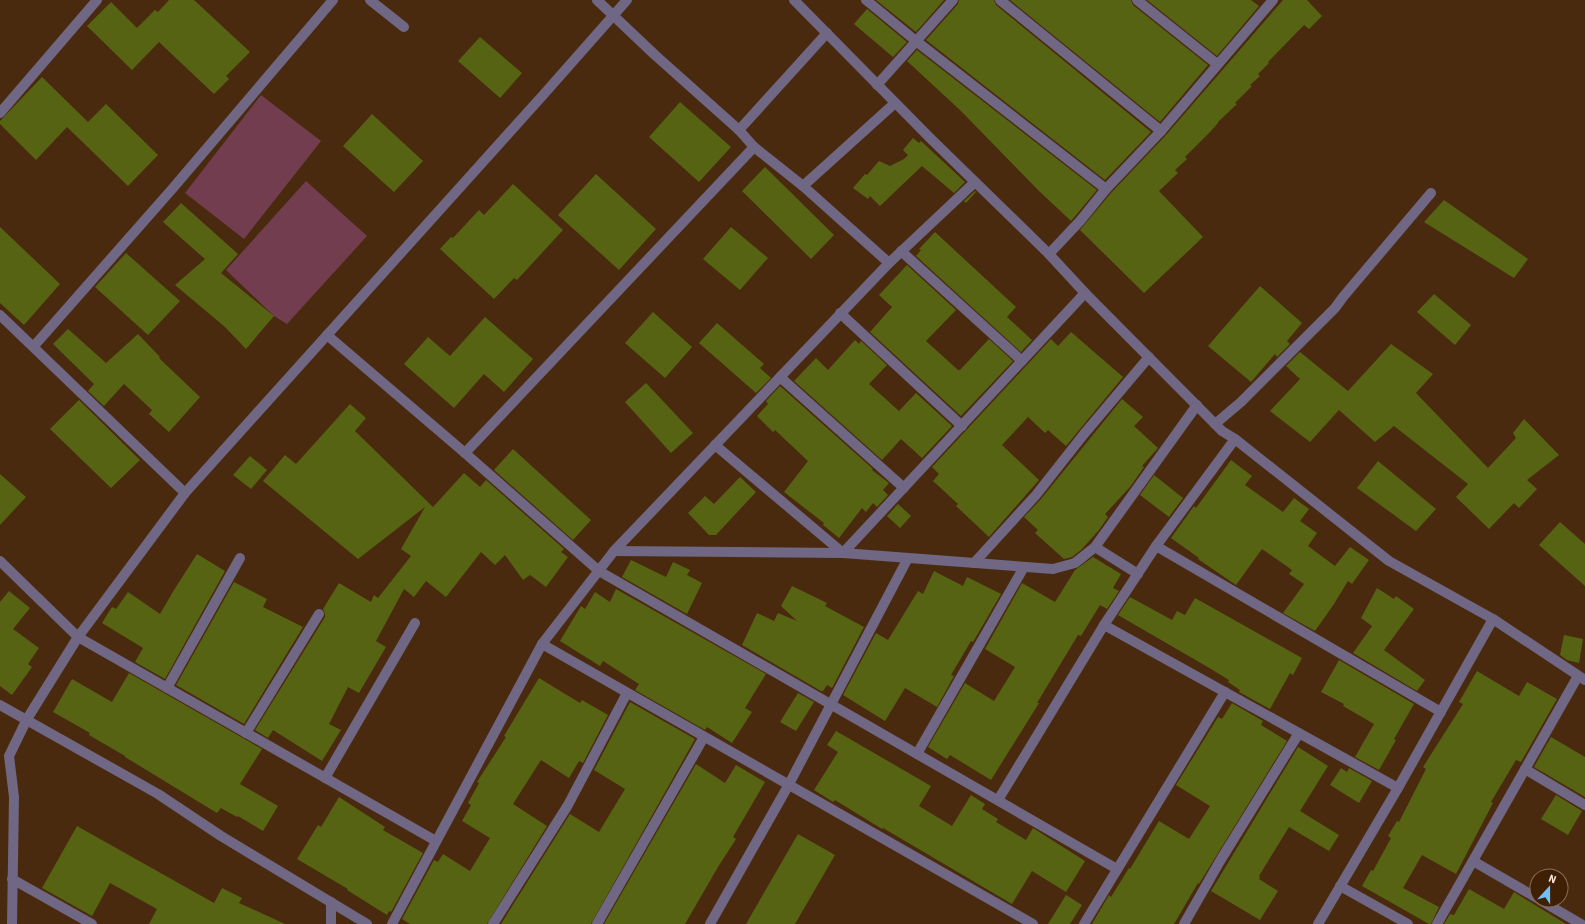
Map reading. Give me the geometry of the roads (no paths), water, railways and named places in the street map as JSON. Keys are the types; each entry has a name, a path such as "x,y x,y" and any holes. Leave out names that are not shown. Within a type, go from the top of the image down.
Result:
{"street":[{"path":"0,113 97,0"},
{"path":"34,346 173,188 334,0"},
{"path":"370,0 404,27"},
{"path":"597,0 655,55 739,130 754,147 803,186 889,263"},
{"path":"12,924 14,798 9,756 27,719 78,637 185,493 627,0"},
{"path":"794,0 895,103 1049,254 1084,293 1222,431 1235,439 1388,561 1493,619 1582,678 1525,769 1437,924"},
{"path":"866,0 916,41 1106,189"},
{"path":"878,85 953,0"},
{"path":"1000,0 1161,131"},
{"path":"1137,0 1218,64"},
{"path":"1049,254 1080,221 1106,189 1161,131 1273,0"},
{"path":"739,130 827,33"},
{"path":"803,186 895,103"},
{"path":"465,453 754,147"},
{"path":"392,924 542,644 614,551 840,313 901,251 975,182"},
{"path":"1216,424 1241,402 1335,308 1431,193"},
{"path":"901,251 1022,361"},
{"path":"843,553 1084,293"},
{"path":"840,313 962,426"},
{"path":"0,315 34,346 185,493"},
{"path":"327,335 465,453 599,571 1118,869"},
{"path":"974,563 1036,495 1084,434 1149,358"},
{"path":"780,377 904,488"},
{"path":"614,551 843,553 1053,569 1075,563 1095,547 1197,405"},
{"path":"998,800 1104,625 1156,546 1235,439"},
{"path":"715,445 843,553"},
{"path":"1156,546 1441,712"},
{"path":"1095,547 1138,574"},
{"path":"167,688 240,558"},
{"path":"710,924 788,786 908,558"},
{"path":"0,561 78,637 436,842"},
{"path":"917,754 1024,567"},
{"path":"246,733 320,614"},
{"path":"1318,924 1398,788 1493,619"},
{"path":"325,778 415,623"},
{"path":"1104,625 1398,788"},
{"path":"542,644 788,786 1033,924"},
{"path":"1084,924 1225,692"},
{"path":"493,924 568,805 627,693"},
{"path":"0,705 158,794 221,836 367,924"},
{"path":"1184,924 1220,861 1299,733"},
{"path":"597,924 704,737"},
{"path":"0,751 9,756"},
{"path":"1525,769 1585,805"},
{"path":"1473,861 1529,893"},
{"path":"12,879 92,924"},
{"path":"1340,886 1408,924"},
{"path":"331,902 331,924"},
{"path":"1554,908 1581,924"}]}
